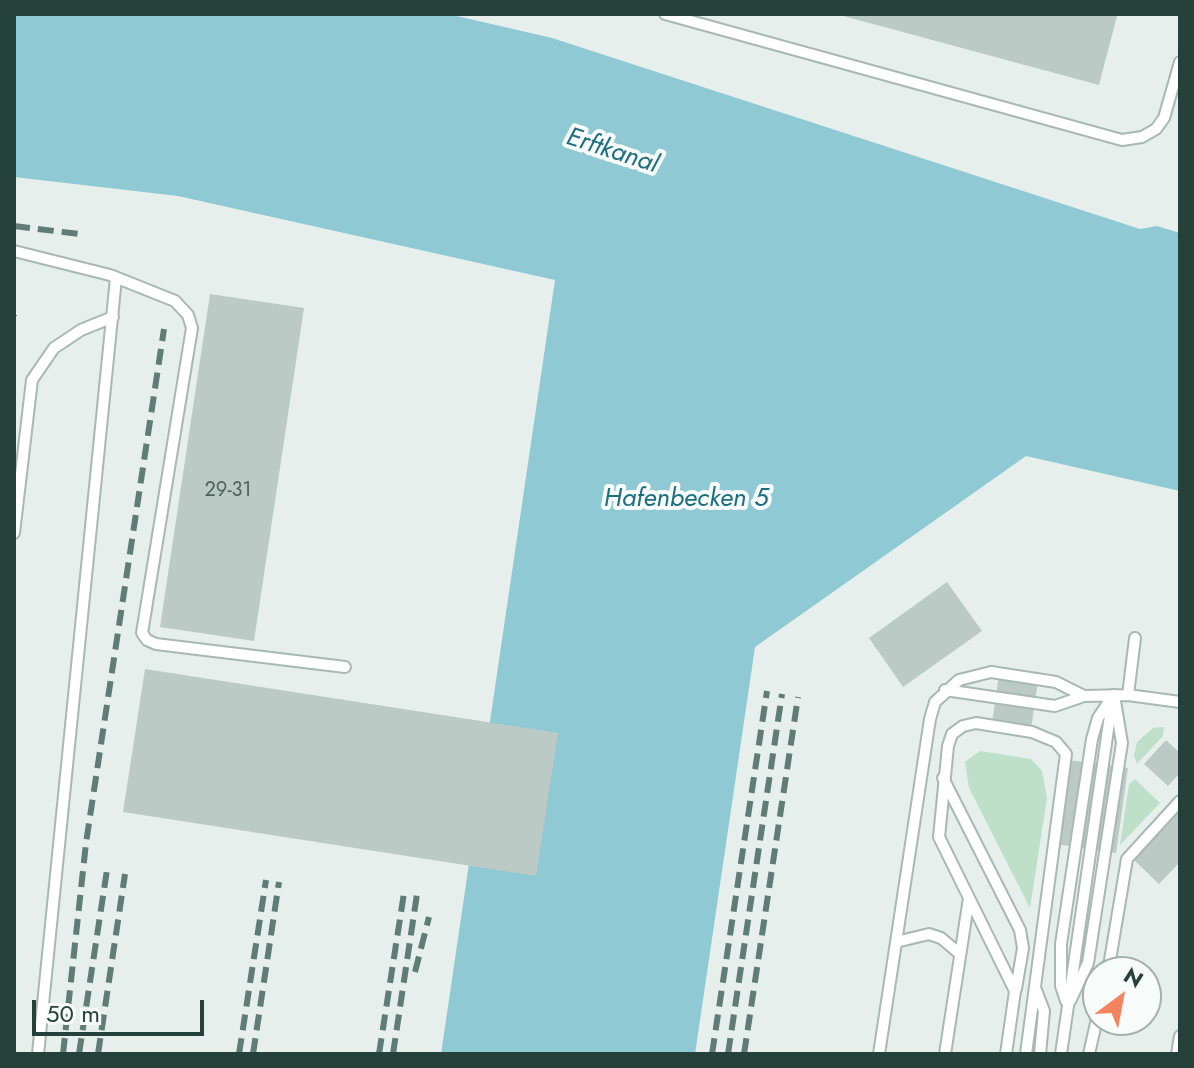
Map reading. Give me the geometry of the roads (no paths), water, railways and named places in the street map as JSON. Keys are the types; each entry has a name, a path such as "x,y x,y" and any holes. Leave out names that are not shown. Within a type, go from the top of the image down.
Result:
{"lane":[{"path":"665,14 1122,140 1142,137 1156,129 1164,118 1180,62"},
{"path":"14,251 116,278 175,301 188,315 192,328 142,633 156,644 345,667"},
{"path":"38,1054 116,278"},
{"path":"14,533 32,380 54,348 81,330 113,317"},
{"path":"1128,695 1135,638"},
{"path":"879,1054 935,702 959,680 991,672 1056,682 1084,696"},
{"path":"945,690 1055,706 1084,696 1113,695 1180,702"},
{"path":"1061,1054 1113,695"},
{"path":"1015,991 939,837 943,778 952,734 963,726 976,723 1032,732 1056,742 1066,754 1026,1054"},
{"path":"943,778 1020,930 1023,948 1006,1054"},
{"path":"1111,956 1127,859 1180,801"},
{"path":"945,1054 969,896"},
{"path":"896,942 929,934 941,938 960,954"},
{"path":"1035,988 1044,1011 1040,1054"},
{"path":"1177,1054 1180,1036"}],"water":[{"path":"14,14 448,14 552,38 1140,229 1157,226 1180,233 1180,491 1026,456 755,647 695,1054 441,1054 555,280 178,196 14,177"}],"railway":[{"path":"14,226 79,234"},
{"path":"63,1054 86,843 164,329"},
{"path":"712,1054 767,691"},
{"path":"728,1054 782,694"},
{"path":"744,1054 798,697"},
{"path":"79,1054 107,870"},
{"path":"98,1054 125,874"},
{"path":"239,1054 266,880"},
{"path":"253,1054 279,882"},
{"path":"379,1054 404,893"},
{"path":"393,1054 417,894"},
{"path":"415,972 429,917"}],"water label":[{"name":"Erftkanal","path":"612,152"},
{"name":"Hafenbecken 5","path":"686,500"}]}
